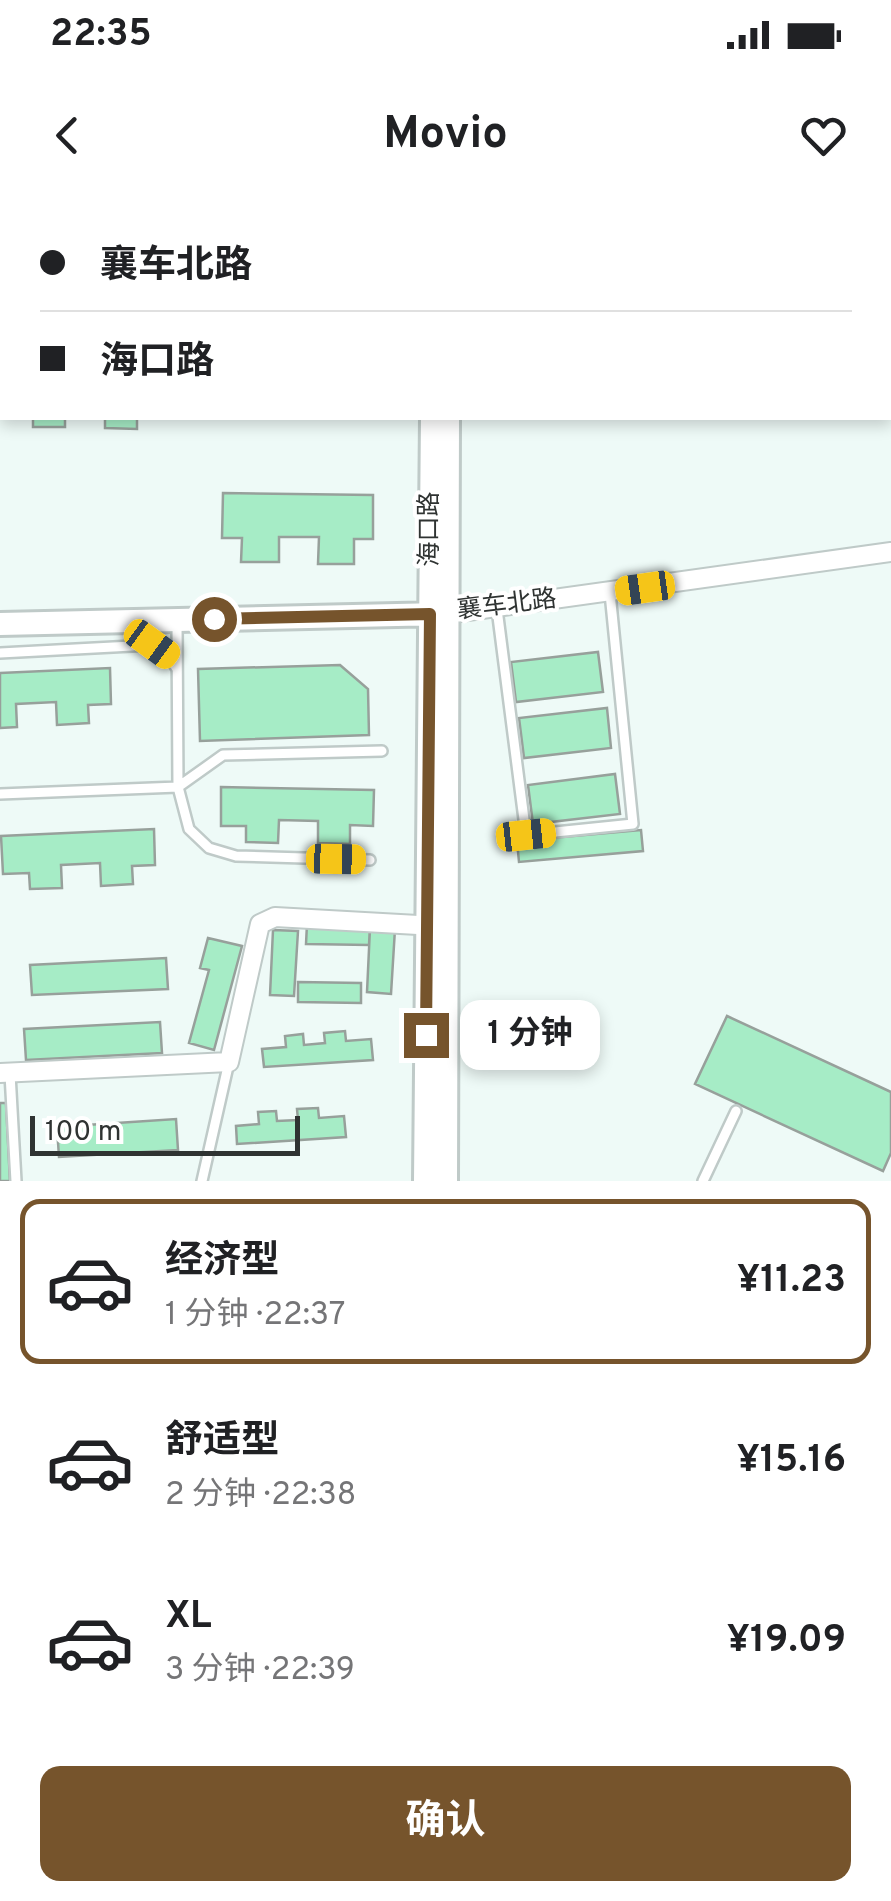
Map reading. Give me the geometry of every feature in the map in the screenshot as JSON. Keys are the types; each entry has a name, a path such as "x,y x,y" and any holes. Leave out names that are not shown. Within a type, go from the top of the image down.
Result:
{"street":[{"name":"海口路","path":"432,420 438,614 437,926 446,1181"},
{"name":"海口路","path":"438,614 448,420"},
{"name":"襄车北路","path":"0,624 438,614 497,609 891,552"},
{"path":"5,1073 229,1062 260,924 275,916 437,926"},
{"name":"海口路","path":"425,1181 437,926"}],"lane":[{"path":"497,609 526,835 633,824 610,593"},
{"path":"178,620 178,787 190,829 209,848 236,856 370,860"},
{"path":"0,653 152,644 178,670"},
{"path":"0,794 178,787 223,755 382,751"},
{"path":"202,1181 229,1062"},
{"path":"5,1073 16,1181"},
{"path":"702,1181 736,1110"}],"building":[{"path":"33,420 65,420 65,427 33,427"},
{"path":"105,420 137,420 137,429 105,428"},
{"path":"223,493 373,495 373,539 354,539 354,564 318,564 319,537 279,537 279,562 241,562 242,538 222,538"},
{"path":"598,652 603,692 516,702 511,662"},
{"path":"340,665 368,689 369,735 200,741 198,669"},
{"path":"110,668 111,704 88,705 89,723 57,725 56,702 16,704 17,727 0,728 0,673"},
{"path":"607,708 611,748 524,758 519,718"},
{"path":"615,774 620,814 533,824 528,785"},
{"path":"221,787 374,790 373,826 350,825 350,844 318,843 318,821 279,820 278,843 246,842 246,826 221,826"},
{"path":"154,829 155,865 132,866 133,884 101,886 100,863 61,865 62,888 30,889 29,873 3,874 1,836"},
{"path":"641,830 643,851 519,862 517,841"},
{"path":"307,924 370,925 369,945 306,944"},
{"path":"370,928 395,929 391,994 367,992"},
{"path":"273,930 298,931 294,996 270,995"},
{"path":"208,938 242,946 214,1050 189,1043 209,970 200,968"},
{"path":"166,958 168,989 32,995 30,965"},
{"path":"298,982 361,983 361,1003 298,1002"},
{"path":"727,1016 891,1092 891,1153 883,1171 695,1084"},
{"path":"160,1022 162,1053 26,1060 24,1029"},
{"path":"345,1031 346,1041 371,1039 373,1060 264,1067 262,1049 286,1047 285,1036 303,1034 304,1045 325,1043 324,1033"},
{"path":"0,1103 6,1103 10,1181 0,1181"},
{"path":"318,1108 319,1118 344,1116 346,1137 237,1144 236,1126 259,1124 258,1112 276,1111 277,1121 298,1120 297,1109"},
{"path":"176,1119 178,1150 59,1157 57,1127"}],"route":[{"path":"214,619 430,614 426,1035"}]}
